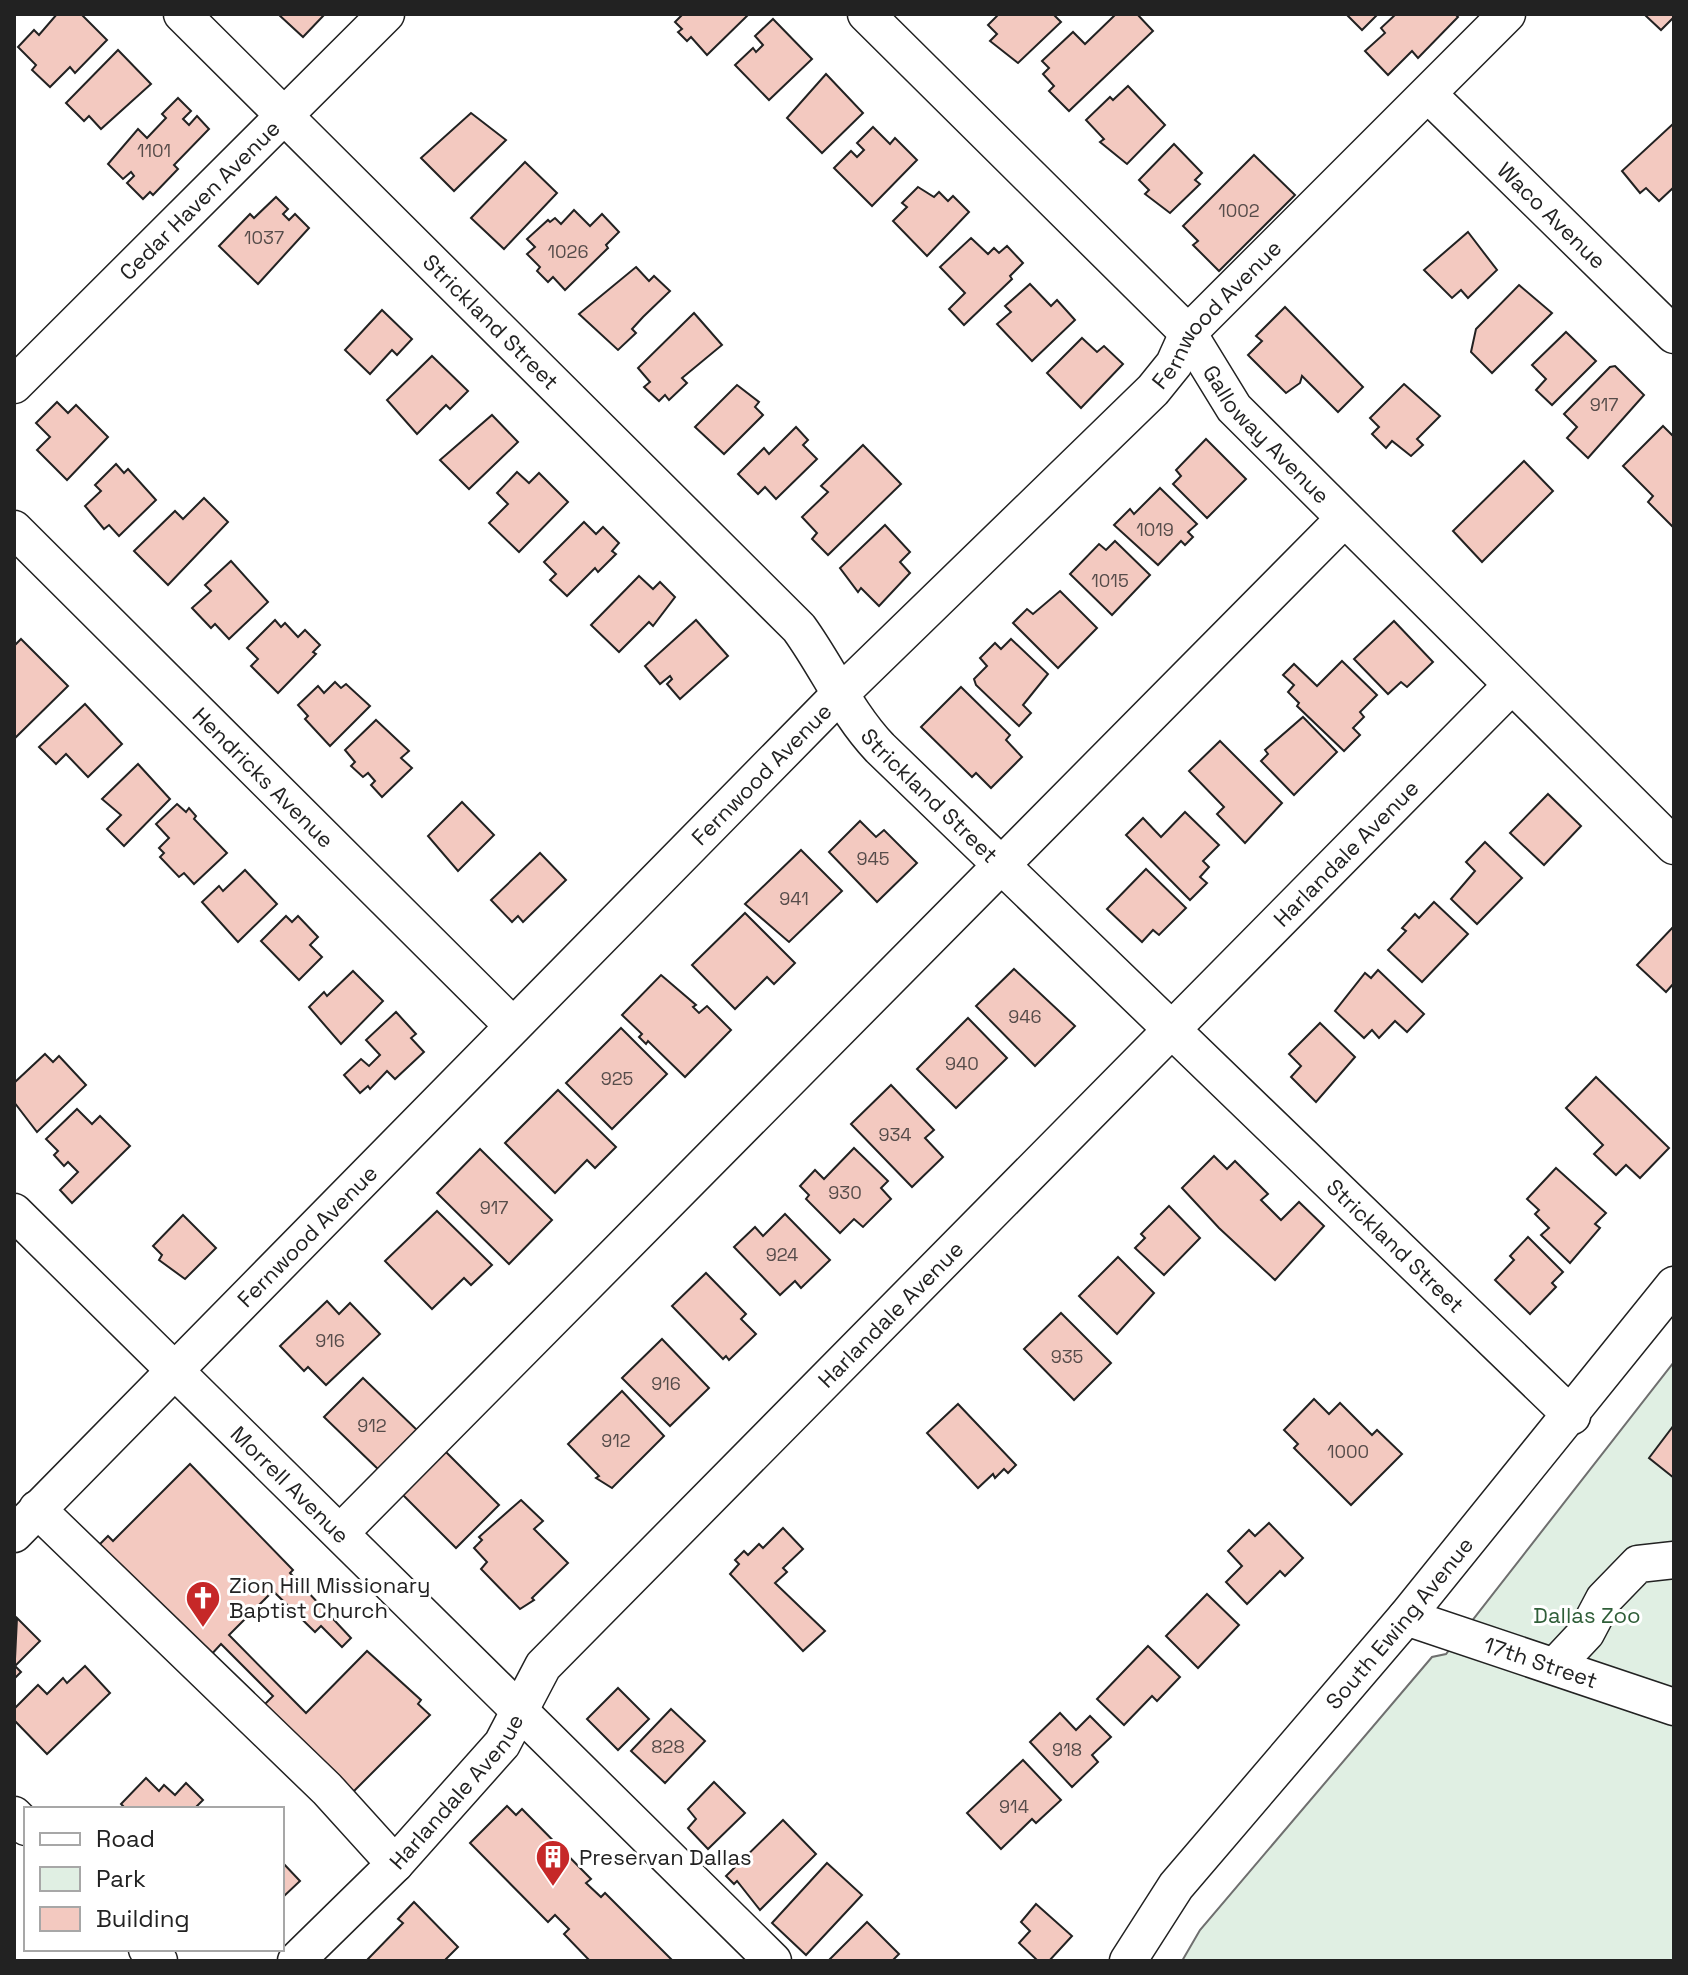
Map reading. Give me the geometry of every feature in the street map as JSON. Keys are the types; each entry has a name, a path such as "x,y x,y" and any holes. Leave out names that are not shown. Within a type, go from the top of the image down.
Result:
{"street":[{"name":"Strickland Street","path":"182,14 799,628 823,660 856,722 880,748 1168,1030 1572,1416"},
{"name":"Cedar Haven Avenue","path":"14,385 386,14"},
{"name":"Galloway Avenue","path":"866,14 1188,333 1234,408 1674,846"},
{"name":"Fernwood Avenue","path":"26,1521 839,695 1153,390 1174,364 1188,333 1507,14"},
{"name":"Waco Avenue","path":"1429,95 1674,335"},
{"path":"340,1533 1344,519"},
{"name":"Hendricks Avenue","path":"14,529 513,1026"},
{"name":"Harlandale Avenue","path":"296,1961 395,1864 502,1744 523,1711 543,1666 1511,686"},
{"name":"Morrell Avenue","path":"14,1212 773,1961"},
{"name":"South Ewing Avenue","path":"1128,1961 1176,1886 1406,1617 1572,1416 1674,1285"},
{"path":"26,1521 327,1789 395,1864"},
{"path":"1556,1665 1586,1633 1604,1599 1638,1564 1674,1560"},
{"name":"17th Street","path":"1406,1617 1674,1707"}],"green space":[{"name":"Dallas Zoo","path":"1674,1362 1674,1961 1182,1961 1200,1930 1432,1657 1446,1654"}],"building":[{"path":"57,14 81,14 107,40 75,73 70,67 50,87 32,70 36,65 18,47 34,30 39,35"},
{"path":"278,14 325,14 303,37"},
{"path":"683,14 749,14 707,55 691,37 687,41 678,32 682,29 675,22"},
{"path":"994,14 1053,14 1061,22 1018,63 990,41 997,34 988,25 997,16"},
{"path":"1116,14 1137,14 1153,31 1069,111 1049,91 1054,86 1043,74 1049,68 1042,61 1073,32 1085,44"},
{"path":"1346,14 1378,14 1362,30"},
{"path":"1396,14 1455,14 1458,17 1418,58 1412,51 1388,75 1365,51 1385,33 1381,28"},
{"path":"1674,14 1674,17 1661,30 1646,16"},
{"path":"773,19 812,59 769,100 735,65 753,48 756,52 763,45 755,36"},
{"path":"118,50 151,84 101,129 89,116 84,121 66,103"},
{"path":"826,74 863,113 822,153 787,118"},
{"path":"1128,86 1165,125 1127,164 1100,142 1104,139 1086,120 1110,97 1113,100"},
{"path":"178,98 191,111 183,119 189,125 197,116 209,129 174,165 178,169 153,195 150,192 143,199 127,183 134,176 131,172 123,179 108,164 138,129 147,138 166,118 162,114"},
{"path":"471,113 506,140 454,191 421,158"},
{"path":"1674,123 1674,187 1659,201 1646,188 1640,193 1622,171"},
{"path":"873,127 890,144 895,138 917,160 872,206 834,168 851,151 857,157 864,150 857,143"},
{"path":"1174,144 1202,173 1195,180 1200,184 1170,213 1145,194 1149,190 1139,180"},
{"path":"1254,155 1295,195 1219,271 1193,245 1198,241 1183,226"},
{"path":"525,162 557,193 504,249 471,218"},
{"path":"918,187 934,197 939,192 948,201 953,196 969,212 927,256 893,221 907,207 902,203"},
{"path":"276,197 288,209 283,214 289,220 295,214 309,228 258,284 219,246 250,214 254,218"},
{"path":"574,210 590,226 602,214 619,232 606,245 608,248 565,290 553,277 548,282 537,271 540,267 527,254 535,247 527,239 548,220 550,222 555,218 561,224"},
{"path":"1468,232 1497,270 1468,298 1461,290 1452,298 1424,270"},
{"path":"971,238 988,254 994,248 999,253 1007,246 1023,263 1010,276 1012,279 964,325 949,309 965,293 940,267"},
{"path":"636,267 649,281 654,276 670,291 632,329 636,333 618,350 579,314"},
{"path":"1030,284 1051,306 1057,300 1075,320 1032,361 997,324 1011,312 1005,306"},
{"path":"1519,285 1552,313 1492,373 1471,352 1476,329"},
{"path":"1285,307 1363,387 1338,412 1302,376 1300,383 1286,393 1248,355 1262,341 1256,336"},
{"path":"382,310 412,339 397,355 392,350 370,374 345,350"},
{"path":"694,313 722,345 682,378 687,383 669,400 665,395 659,401 644,387 650,382 638,368"},
{"path":"1566,332 1596,361 1552,405 1536,390 1546,379 1532,365"},
{"path":"1082,338 1097,352 1104,346 1123,364 1081,408 1047,373"},
{"path":"432,356 468,391 450,409 446,405 417,434 387,400"},
{"path":"1615,366 1644,395 1588,458 1567,438 1577,427 1564,414 1610,367"},
{"path":"1404,384 1440,416 1417,439 1423,445 1411,456 1392,441 1386,448 1372,434 1379,427 1370,418"},
{"path":"737,385 759,402 755,407 763,415 724,454 695,427"},
{"path":"57,402 68,413 76,405 108,437 67,480 37,450 50,437 36,423"},
{"path":"492,415 518,442 469,489 440,460"},
{"path":"1663,426 1674,437 1674,528 1648,502 1653,496 1623,466"},
{"path":"796,427 808,440 803,445 817,459 776,499 765,487 758,494 738,474 764,448 769,454"},
{"path":"1206,439 1246,479 1207,518 1173,484 1181,476 1176,470"},
{"path":"863,445 901,484 828,555 812,539 817,533 802,517 828,492 821,486"},
{"path":"1524,461 1553,491 1482,562 1453,531"},
{"path":"116,464 124,473 128,469 156,500 119,536 109,525 104,529 85,506 101,491 95,485"},
{"path":"517,472 529,483 539,473 568,502 519,552 489,523 508,504 497,493"},
{"path":"1160,488 1197,524 1188,532 1193,537 1185,545 1181,541 1158,565 1114,525 1130,509 1134,514"},
{"path":"204,498 228,522 168,585 134,551 175,511 183,519"},
{"path":"584,522 596,534 603,527 619,543 612,551 616,554 598,572 595,568 567,596 550,580 556,574 544,562"},
{"path":"885,525 910,552 900,562 910,573 879,606 861,588 858,592 840,568"},
{"path":"1115,541 1150,575 1112,615 1070,574 1099,544 1106,550"},
{"path":"231,561 268,602 229,639 215,624 211,628 192,608 211,591 205,585"},
{"path":"639,576 653,589 660,582 675,597 653,626 649,622 619,652 591,625"},
{"path":"1060,591 1097,628 1058,668 1013,623 1027,609 1033,614"},
{"path":"275,620 281,627 285,623 298,637 305,630 320,645 313,652 316,654 278,693 251,666 258,659 247,648"},
{"path":"696,620 728,656 680,699 667,684 672,679 670,676 660,684 645,666"},
{"path":"1394,621 1433,662 1407,687 1401,682 1388,694 1354,659"},
{"path":"21,639 68,686 14,739 14,646"},
{"path":"1011,639 1048,674 1023,705 1031,713 1019,726 976,685 974,679 987,666 980,658 995,643 1001,649"},
{"path":"1342,661 1377,695 1360,712 1364,717 1353,728 1360,735 1344,751 1297,706 1299,703 1288,692 1294,685 1283,675 1294,664 1317,686"},
{"path":"335,682 341,688 346,684 370,706 330,746 305,719 308,716 298,705 318,686 324,693"},
{"path":"961,687 1010,735 1006,740 1022,757 991,788 976,773 972,777 921,727"},
{"path":"85,704 122,744 88,777 66,754 56,764 39,747"},
{"path":"1303,717 1337,752 1294,795 1261,761 1268,754 1265,750"},
{"path":"376,720 409,751 401,758 412,768 382,797 371,785 375,781 368,773 363,777 351,766 355,762 345,750"},
{"path":"1220,741 1282,803 1245,843 1217,814 1224,807 1189,771"},
{"path":"138,764 170,799 124,846 107,829 121,815 102,799"},
{"path":"1548,794 1581,826 1544,865 1510,833"},
{"path":"462,802 494,835 458,871 428,836"},
{"path":"177,804 186,812 189,808 196,816 194,819 227,853 194,884 184,873 179,877 160,857 164,853 159,848 169,838 156,824"},
{"path":"1185,812 1219,845 1203,861 1209,867 1200,877 1207,883 1190,900 1126,835 1143,818 1161,837"},
{"path":"860,821 876,837 884,830 917,863 877,902 829,852"},
{"path":"1485,842 1522,878 1477,924 1451,899 1475,871 1466,862"},
{"path":"801,850 842,891 789,942 745,904"},
{"path":"540,853 566,880 523,922 518,916 512,922 491,900"},
{"path":"1146,869 1186,908 1159,935 1153,930 1142,942 1107,909"},
{"path":"245,870 277,904 238,942 202,902 219,886 223,891"},
{"path":"1434,902 1468,934 1422,982 1388,950 1406,931 1402,928 1415,914 1419,918"},
{"path":"745,913 795,963 774,984 767,977 735,1009 692,965"},
{"path":"286,916 292,922 298,916 318,937 310,945 322,957 299,980 261,941"},
{"path":"1674,926 1674,983 1666,992 1637,965"},
{"path":"1014,969 1075,1026 1035,1066 976,1006"},
{"path":"1378,970 1424,1014 1407,1032 1395,1021 1379,1038 1372,1030 1364,1038 1335,1011 1365,973 1371,978"},
{"path":"353,971 383,1001 341,1044 309,1007 324,992 327,996"},
{"path":"661,975 696,1005 693,1007 699,1013 707,1006 731,1030 685,1077 648,1041 646,1044 639,1037 642,1034 622,1015"},
{"path":"396,1012 416,1034 411,1038 424,1052 395,1079 387,1071 370,1089 368,1086 360,1093 344,1075 361,1059 369,1066 380,1055 366,1040"},
{"path":"968,1018 1007,1058 956,1108 917,1069"},
{"path":"1320,1023 1355,1057 1316,1102 1291,1077 1301,1066 1289,1054"},
{"path":"621,1028 667,1074 612,1129 566,1083"},
{"path":"45,1054 53,1062 59,1056 86,1085 37,1132 14,1102 14,1083"},
{"path":"1596,1077 1669,1148 1640,1178 1626,1165 1616,1175 1594,1154 1603,1145 1566,1108"},
{"path":"891,1085 934,1130 925,1138 943,1157 912,1187 851,1124"},
{"path":"558,1090 616,1147 595,1168 587,1160 555,1193 505,1143"},
{"path":"77,1109 92,1124 100,1116 130,1146 72,1203 60,1190 78,1172 68,1162 64,1166 54,1155 58,1151 46,1139"},
{"path":"854,1148 888,1181 881,1188 891,1199 863,1227 854,1219 840,1233 806,1199 809,1195 800,1186 815,1170 824,1179"},
{"path":"480,1149 552,1220 509,1264 437,1193"},
{"path":"1214,1156 1227,1169 1235,1161 1268,1194 1261,1200 1281,1220 1299,1202 1324,1226 1275,1280 1219,1228 1182,1188"},
{"path":"1556,1168 1606,1213 1595,1224 1600,1228 1570,1263 1541,1235 1549,1228 1535,1214 1539,1210 1527,1199"},
{"path":"1169,1206 1200,1238 1164,1275 1135,1248 1145,1238 1141,1234"},
{"path":"437,1211 492,1265 471,1285 464,1278 432,1309 385,1261"},
{"path":"785,1214 830,1260 801,1288 795,1281 780,1295 734,1247 755,1227 763,1236"},
{"path":"183,1215 216,1248 185,1279 159,1260 162,1255 153,1246"},
{"path":"1528,1237 1563,1272 1552,1283 1556,1287 1530,1314 1495,1280 1514,1260 1510,1256"},
{"path":"1118,1257 1154,1293 1117,1334 1079,1296"},
{"path":"706,1273 746,1314 741,1319 756,1334 729,1360 726,1356 723,1359 672,1306"},
{"path":"327,1301 339,1314 350,1303 380,1334 326,1385 308,1367 304,1371 280,1346"},
{"path":"1061,1313 1111,1363 1074,1400 1024,1349"},
{"path":"662,1339 709,1388 670,1426 622,1378"},
{"path":"363,1378 419,1432 380,1471 324,1417"},
{"path":"622,1391 664,1436 612,1488 596,1478 599,1476 568,1444"},
{"path":"1314,1399 1329,1414 1340,1403 1372,1435 1377,1430 1402,1454 1351,1505 1294,1448 1298,1444 1284,1430"},
{"path":"958,1404 1016,1465 1008,1473 1004,1469 995,1478 993,1474 978,1488 927,1433"},
{"path":"1674,1425 1674,1478 1649,1458"},
{"path":"446,1452 499,1505 456,1548 403,1495"},
{"name":"Zion Hill Missionary Baptist Church","path":"190,1464 293,1570 290,1573 351,1638 342,1647 321,1626 315,1632 273,1591 229,1635 306,1713 367,1651 421,1700 418,1704 430,1715 350,1795 262,1707 273,1696 221,1644 209,1657 93,1551 108,1536 113,1541"},
{"path":"521,1500 543,1521 534,1529 568,1563 532,1598 534,1600 520,1609 481,1569 487,1562 474,1548 482,1540 479,1537"},
{"path":"1269,1523 1303,1558 1285,1576 1280,1571 1247,1604 1226,1582 1242,1566 1228,1551 1249,1530 1255,1536"},
{"path":"783,1528 803,1549 783,1568 787,1572 775,1583 825,1631 803,1651 730,1574 739,1564 735,1560 744,1551 748,1555 759,1544 763,1548"},
{"path":"1207,1594 1239,1625 1198,1668 1166,1636"},
{"path":"17,1618 40,1641 15,1666 21,1672 14,1679"},
{"path":"1148,1646 1180,1677 1157,1701 1152,1696 1124,1725 1097,1699"},
{"path":"85,1666 110,1693 47,1754 14,1720 14,1709 38,1685 47,1694 63,1678 67,1683"},
{"path":"618,1688 649,1719 618,1750 587,1719"},
{"path":"671,1709 705,1741 665,1783 631,1751"},
{"path":"1060,1713 1076,1730 1090,1716 1111,1737 1092,1755 1098,1762 1072,1787 1030,1742"},
{"path":"1023,1760 1061,1800 1036,1823 1032,1819 1001,1849 967,1813"},
{"path":"146,1778 159,1791 164,1785 175,1795 186,1783 203,1800 196,1807 124,1807 121,1804"},
{"path":"714,1782 745,1813 708,1849 688,1828 696,1819 688,1809"},
{"name":"Preservan Dallas","path":"507,1806 516,1815 522,1809 591,1879 586,1883 601,1897 605,1893 673,1961 590,1961 564,1934 569,1929 555,1915 548,1922 470,1843"},
{"path":"783,1820 816,1854 760,1910 737,1881 734,1884 726,1876"},
{"path":"827,1863 862,1895 806,1955 772,1923"},
{"path":"284,1864 300,1881 284,1896"},
{"path":"414,1902 458,1947 444,1961 366,1961 403,1923 398,1919"},
{"path":"1036,1904 1072,1936 1049,1961 1038,1961 1019,1943 1030,1931 1021,1922"},
{"path":"867,1922 899,1954 892,1961 828,1961"}],"place":[{"name":"Zion Hill Missionary Baptist Church","path":"203,1629"},
{"name":"Preservan Dallas","path":"553,1888"}]}
